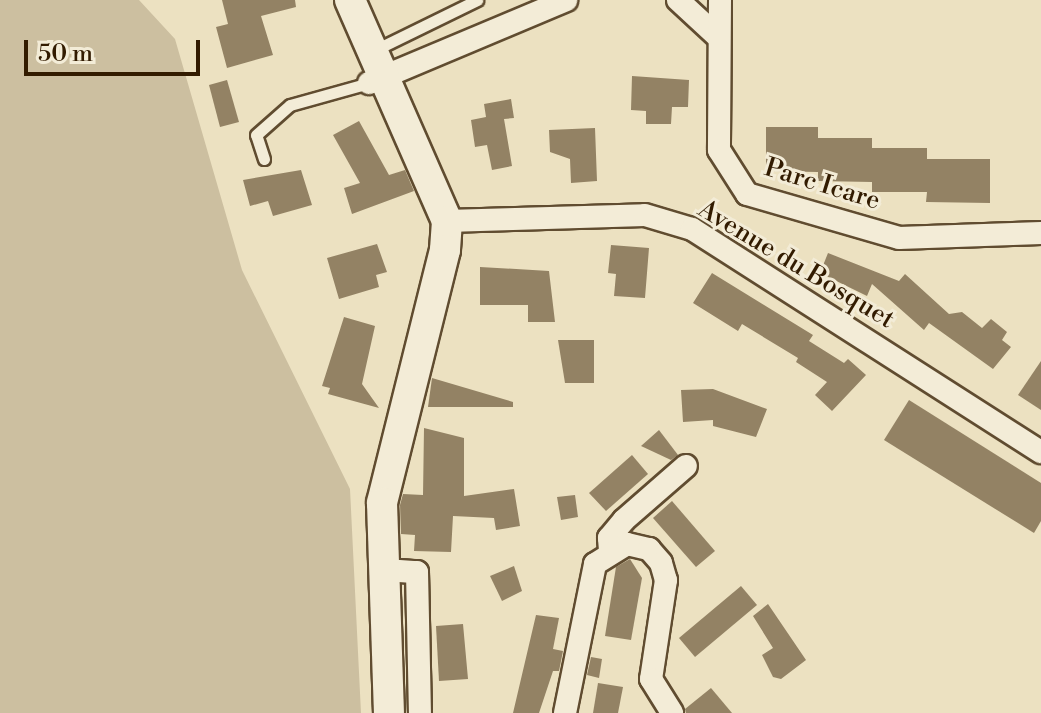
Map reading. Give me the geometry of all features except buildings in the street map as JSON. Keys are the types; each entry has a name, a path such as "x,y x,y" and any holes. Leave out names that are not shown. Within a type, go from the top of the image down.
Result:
{"street":[{"path":"350,0 372,51 377,81 447,221 445,250 382,503 389,713"},
{"path":"377,81 566,0"},
{"path":"678,0 719,38"},
{"name":"Parc Icare","path":"720,0 719,150 747,194 899,238 1041,233"},
{"name":"Avenue du Bosquet","path":"447,221 645,215 692,229 1041,452"},
{"path":"610,550 609,538 624,520 686,466"},
{"path":"565,713 595,564 610,550 627,544 649,549 661,563 666,580 651,679 672,713"},
{"path":"385,570 417,572 420,713"}],"lane":[{"path":"372,51 477,0"},
{"path":"264,159 256,135 290,105 377,81"}],"shaded area":[{"path":"0,0 139,0 175,39 242,270 350,489 361,713 0,713"}]}
